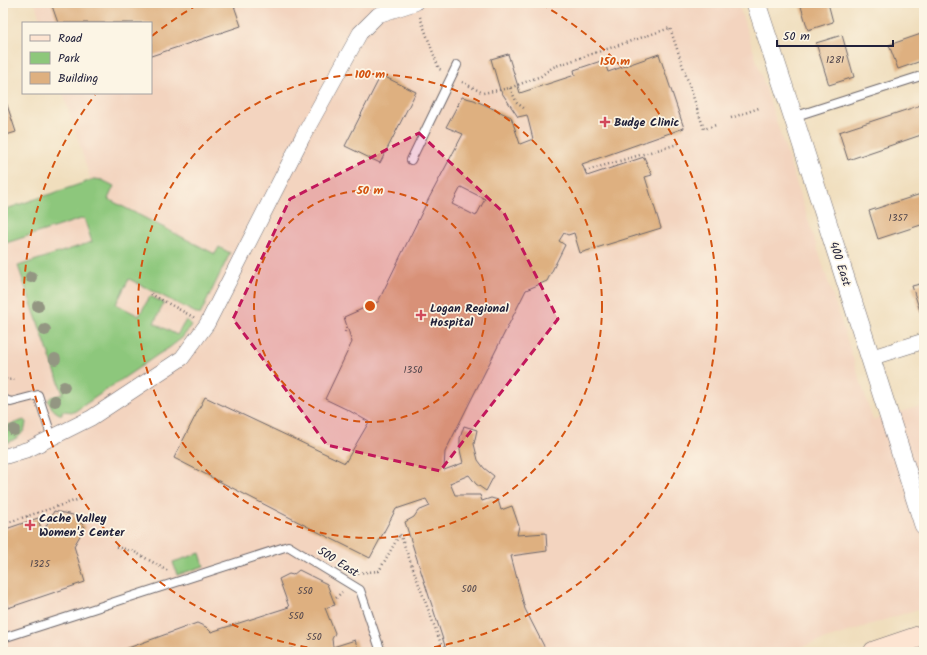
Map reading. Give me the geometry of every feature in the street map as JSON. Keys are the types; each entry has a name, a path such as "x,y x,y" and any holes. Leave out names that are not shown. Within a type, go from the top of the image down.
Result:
{"main road":[{"path":"874,652 924,635"}],"street":[{"path":"3,457 52,438 91,418 182,358 207,324 302,138 360,33 378,16 414,3"},
{"name":"400 East","path":"756,3 924,525"},
{"path":"870,358 924,340"}],"lane":[{"path":"411,160 457,65"},
{"path":"793,117 924,74"},
{"path":"3,398 11,402 38,395 52,438"},
{"name":"500 East","path":"3,638 288,546 360,590 381,652"}],"path":[{"path":"415,18 420,17 439,69 482,93 510,88 541,76 553,67 670,28 704,129 716,125"},
{"path":"510,88 516,104 525,109"},
{"path":"731,118 759,108"},
{"path":"585,171 678,144"},
{"path":"151,294 189,315"},
{"path":"345,332 347,325"},
{"path":"3,376 7,380 16,380"},
{"path":"3,524 83,498"},
{"path":"27,516 28,521"},
{"path":"336,598 357,573 379,571 400,534 444,652"},
{"path":"116,547 133,551 172,573"}],"highlighted area":[{"path":"419,133 504,213 558,319 440,471 327,445 233,319 290,199"}],"shaded area":[{"name":"Logan Regional Hospital","path":"35,3 738,3 873,420 924,405 924,607 786,652 3,652 3,210 91,181 63,94 152,94 152,22 41,22"}],"green space":[{"path":"95,179 102,180 114,186 108,199 215,254 219,247 230,253 200,315 129,279 116,304 139,316 150,296 164,303 154,323 177,335 186,320 192,325 182,338 169,348 74,412 62,411 62,415 53,409 48,400 51,397 63,394 18,266 92,242 84,218 3,244 3,210"},
{"path":"24,420 26,422 25,427 21,434 15,439 3,444 3,427"},
{"path":"200,553 204,566 177,575 173,562"}],"building":[{"path":"51,3 233,3 241,26 152,56 152,22 58,22"},
{"path":"800,3 828,3 833,22 808,30"},
{"path":"924,33 924,60 898,69 889,45"},
{"path":"842,35 854,77 829,85 816,43"},
{"path":"508,54 520,93 575,75 574,70 604,60 608,72 659,54 684,128 582,164 587,176 644,157 652,175 645,177 661,228 580,253 574,233 568,235 564,233 559,241 565,245 547,281 526,290 445,452 444,470 463,463 460,450 460,438 464,426 477,430 474,444 478,460 484,468 494,476 486,491 476,484 469,475 450,483 455,495 480,495 482,501 491,498 498,500 501,510 512,506 519,526 517,535 546,533 547,551 511,556 525,609 547,652 447,652 405,522 414,517 418,511 430,506 426,499 396,509 370,558 174,458 205,397 345,463 369,422 325,399 352,342 344,317 378,302 428,200 463,134 446,127 462,97 474,100 511,117 520,144 533,139 527,115 518,117 500,90 491,59","holes":["461,187 485,199 476,216 452,204"]},
{"path":"381,75 416,92 380,163 345,146"},
{"path":"3,93 16,132 3,136"},
{"path":"924,104 924,134 848,160 839,132"},
{"path":"924,193 924,224 878,239 869,211"},
{"path":"924,283 924,313 921,314 912,286"},
{"path":"54,511 73,515 85,527 74,546 85,582 8,608 4,597 3,598 3,530 38,518 41,529 45,528"},
{"path":"299,570 327,584 335,605 325,608 335,633 332,639 333,647 355,640 359,652 297,652 292,648 281,652 117,652 197,623 206,627 211,632 289,607 279,579 289,574 293,575"}],"place":[{"name":"Budge Clinic","path":"605,122"},
{"name":"Logan Regional Hospital","path":"421,315"},
{"name":"Cache Valley Women's Center","path":"30,525"}]}
